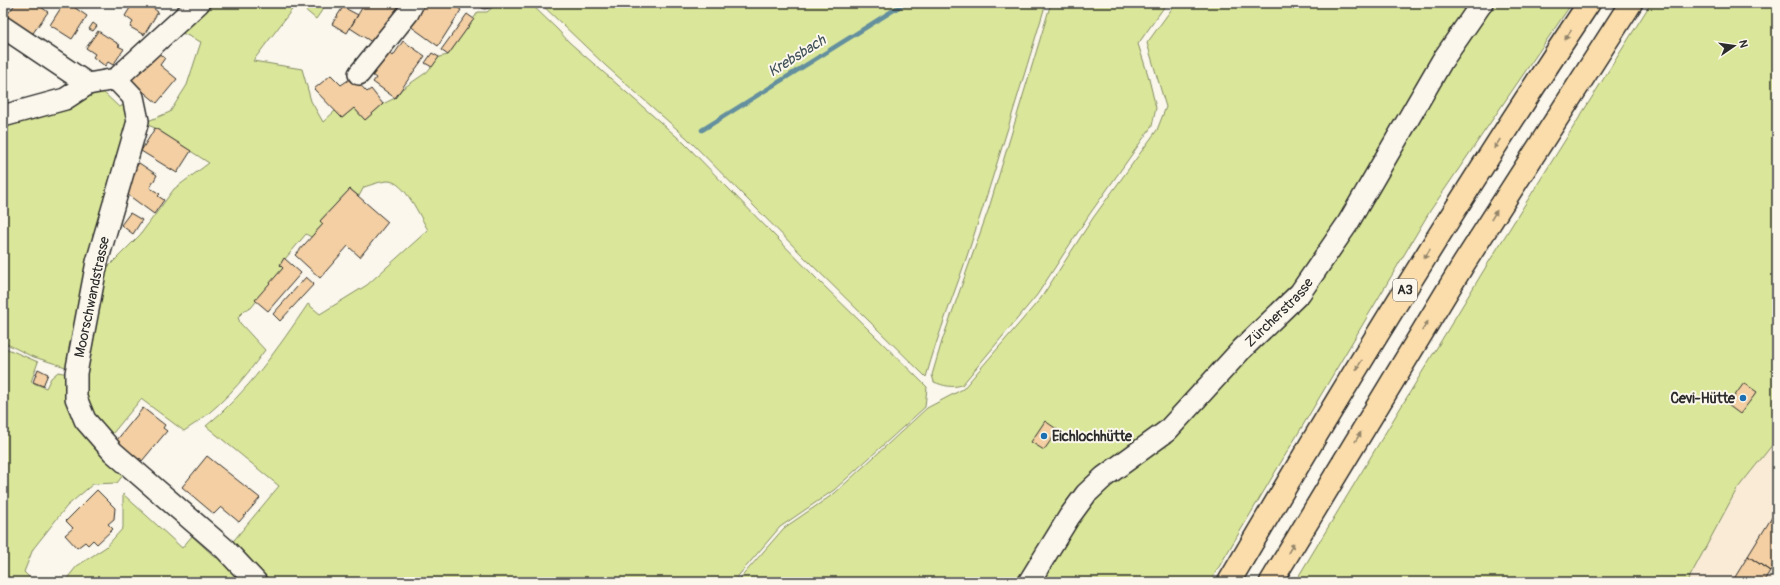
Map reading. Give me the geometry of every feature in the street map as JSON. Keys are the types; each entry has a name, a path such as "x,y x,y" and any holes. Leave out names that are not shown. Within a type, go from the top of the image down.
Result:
{"highway":[{"name":"A3","path":"1229,582 1305,453 1426,256 1529,94 1590,3"},
{"name":"A3","path":"1271,582 1463,265 1631,3"}],"street":[{"path":"3,116 65,99 88,84 116,79 199,3"},
{"path":"359,74 408,13 413,3"},
{"name":"Zürcherstrasse","path":"1029,582 1069,517 1086,494 1104,477 1167,431 1242,349 1300,293 1348,223 1442,61 1482,3"},
{"path":"3,27 88,84"},
{"name":"Moorschwandstrasse","path":"116,79 133,97 138,121 97,262 76,373 76,398 84,420 113,452 225,549 256,582"}],"shaded area":[{"path":"1777,439 1777,582 1687,582 1737,489"}],"green space":[{"path":"202,3 297,3 253,61 302,69 311,101 323,122 335,111 342,118 354,108 365,120 383,104 395,98 402,89 427,72 439,57 448,55 478,12 487,12 498,3 530,3 569,42 684,143 817,279 927,387 925,407 834,490 780,527 733,582 266,582 230,545 279,486 206,426 235,399 262,369 308,304 320,314 367,285 428,230 406,193 394,183 385,181 364,187 359,196 350,189 320,221 323,224 311,237 306,234 280,265 283,268 251,308 245,310 238,317 240,323 265,350 229,395 208,414 184,431 141,399 108,439 87,412 82,366 105,270 140,235 174,189 209,163 155,128 143,123 170,112 187,85 201,42 176,30"},
{"path":"297,3 327,3 316,19"},
{"path":"540,3 1046,3 990,186 926,377 810,263 687,138 606,66"},
{"path":"1051,3 1167,3 1138,44 1148,75 1156,108 1152,126 1089,215 1037,295 962,385 941,385 934,382 932,375 942,341 989,208"},
{"path":"1176,3 1572,3 1430,211 1210,582 737,582 784,528 835,493 927,408 963,389 1041,298 1093,218 1157,130 1166,107 1147,43"},
{"path":"1651,3 1777,3 1777,439 1737,489 1687,582 1295,582 1487,265"},
{"path":"92,90 102,91 119,107 130,103 133,117 72,369 31,356 3,342 3,118"},
{"path":"3,347 38,362 31,382 46,388 51,378 58,372 68,374 127,470 117,483 93,484 67,506 33,549 24,572 34,582 3,582"},
{"path":"123,494 182,548 192,536 216,558 220,554 247,582 64,582 77,566 106,547 123,528"}],"building":[{"path":"16,3 44,3 41,7 48,12 28,40 3,20"},
{"path":"64,3 68,3 87,16 72,39 50,25"},
{"path":"133,3 151,3 149,5 158,12 144,35 130,27 133,22 125,16"},
{"path":"365,3 404,3 378,46 350,28"},
{"path":"420,3 452,3 461,10 438,46 406,23"},
{"path":"474,3 496,3 490,8 484,9"},
{"path":"343,7 358,15 347,33 332,24"},
{"path":"467,14 474,19 448,55 441,50"},
{"path":"93,23 97,26 93,31 89,29"},
{"path":"98,31 124,49 113,65 108,62 105,66 93,57 95,54 86,48"},
{"path":"403,41 425,56 395,98 373,82 376,78 365,70 382,47 393,56"},
{"path":"154,50 165,58 160,65 177,79 157,103 128,79"},
{"path":"432,53 439,57 432,67 425,63"},
{"path":"331,75 341,85 353,77 367,92 371,89 383,104 365,120 354,108 342,118 314,89"},
{"path":"155,128 191,151 177,173 141,151"},
{"path":"139,163 157,175 150,188 160,194 158,196 164,200 154,214 120,189"},
{"path":"350,189 388,222 360,257 348,246 320,278 295,255 323,224 320,221"},
{"path":"130,213 142,220 133,234 121,225"},
{"path":"284,258 301,273 268,311 255,300 283,268 280,265"},
{"path":"306,277 314,284 280,321 273,314"},
{"path":"38,369 48,374 43,386 33,382"},
{"name":"Cevi-Hütte","path":"1744,383 1757,392 1740,414 1728,405"},
{"path":"143,408 165,425 163,428 167,431 142,461 140,458 138,460 116,441"},
{"name":"Eichlochhütte","path":"1045,421 1058,430 1044,450 1031,442"},
{"path":"207,456 260,498 239,522 221,507 214,514 182,487"},
{"path":"97,490 115,508 114,519 108,524 113,529 97,544 93,540 88,545 85,542 77,548 65,535 73,528 66,521"},
{"path":"1774,514 1777,515 1777,560 1770,571 1748,556"},
{"path":"1748,556 1770,571 1763,582 1732,582"}],"waterway":[{"name":"Krebsbach","path":"702,130 905,3"}],"place":[{"name":"Cevi-Hütte","path":"1743,398"},
{"name":"Eichlochhütte","path":"1044,436"}]}
